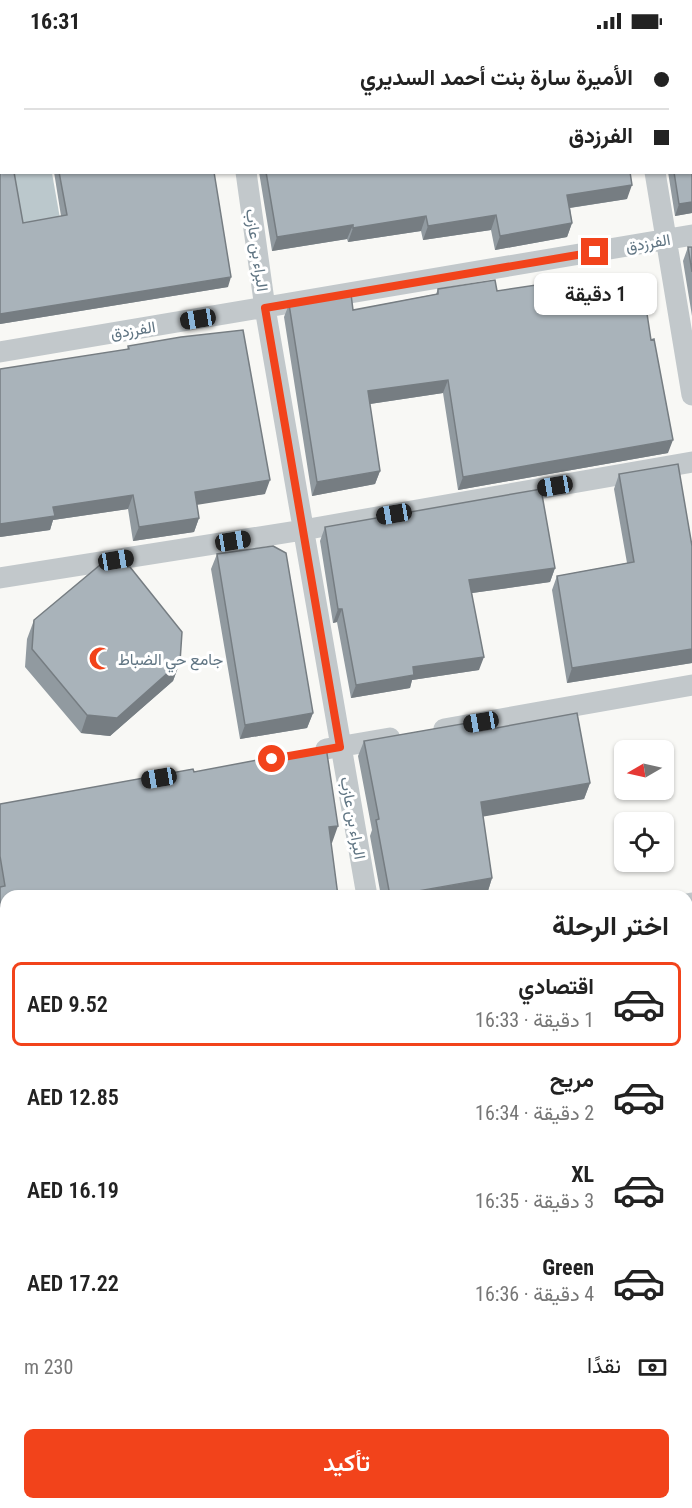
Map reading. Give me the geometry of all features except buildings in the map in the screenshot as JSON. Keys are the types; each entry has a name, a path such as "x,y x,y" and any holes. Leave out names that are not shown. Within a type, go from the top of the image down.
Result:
{"street":[{"name":"البراء بن عازب","path":"246,174 265,308 366,890"},
{"path":"655,174 692,395"},
{"name":"الفرزدق","path":"0,352 692,236"},
{"path":"0,578 303,530 692,462"},
{"path":"305,753 692,685"}],"shaded area":[{"path":"9,174 52,174 61,224 19,231"}],"place":[{"name":"جامع حي الضباط","path":"100,659"}],"route":[{"path":"272,759 340,747 265,308 595,252"}]}
